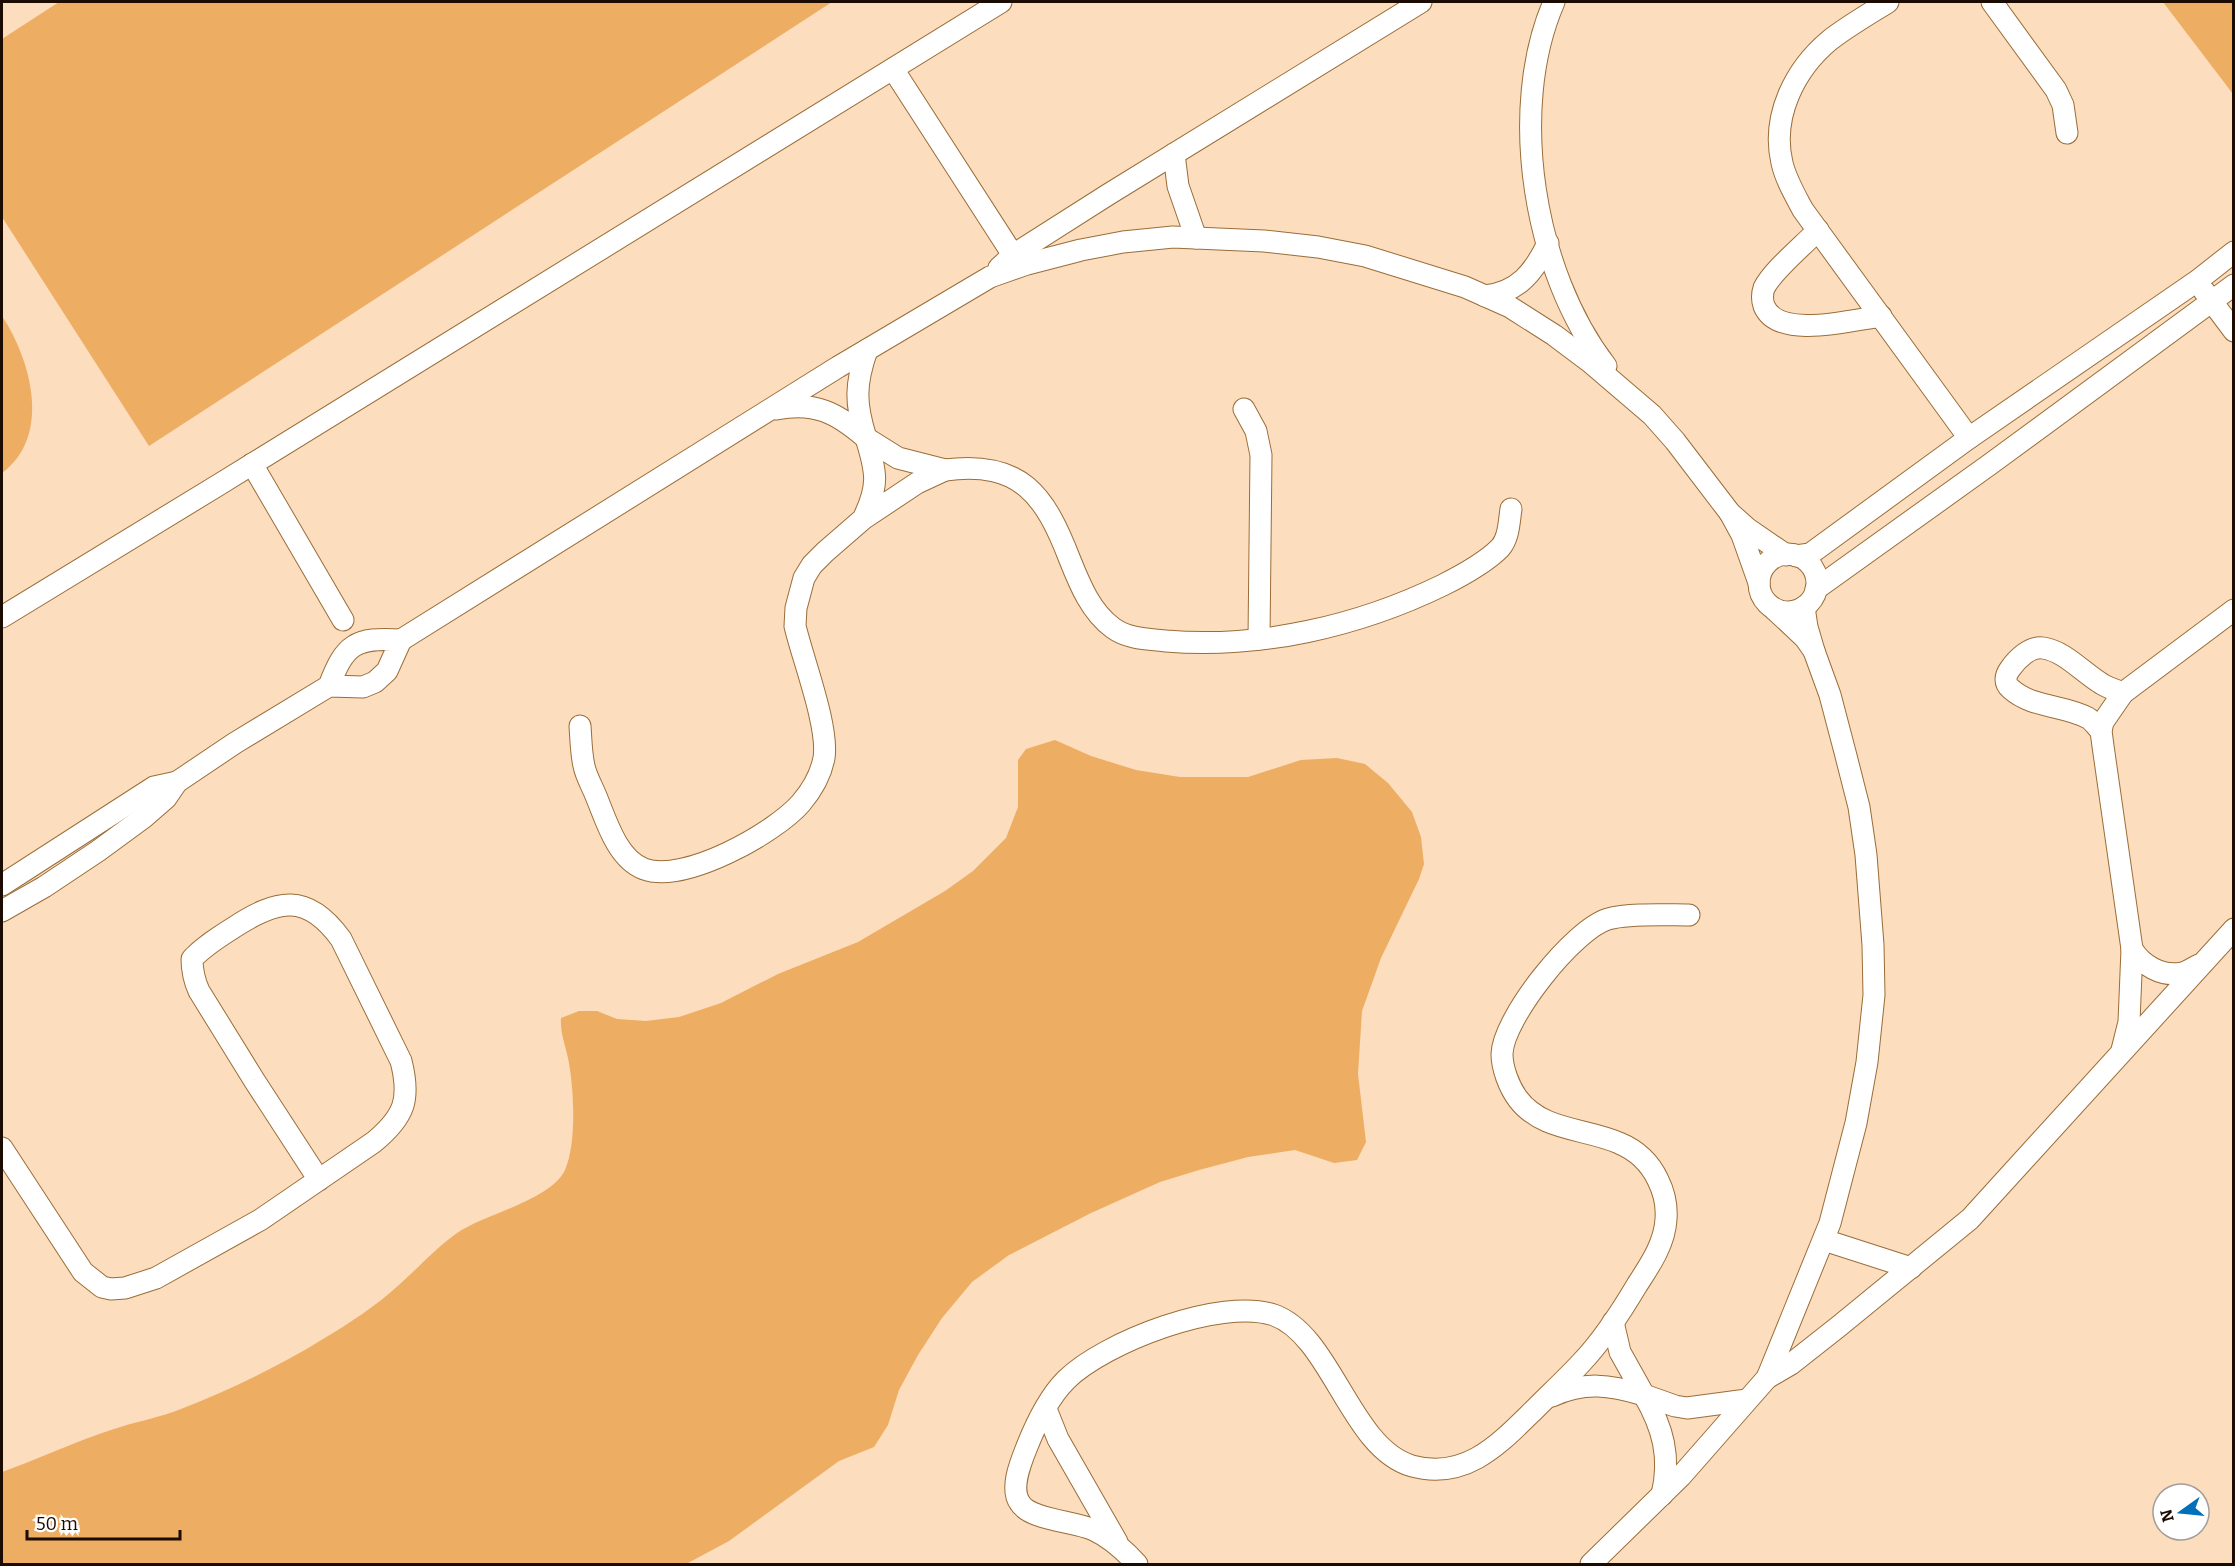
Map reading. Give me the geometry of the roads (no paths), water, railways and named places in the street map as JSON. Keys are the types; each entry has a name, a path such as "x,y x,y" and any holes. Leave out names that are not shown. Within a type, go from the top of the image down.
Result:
{"street":[{"path":"2,617 1001,2"},
{"path":"2,911 53,881 134,825 166,798 177,782 235,743 329,686 363,687 375,682 387,671 401,640 867,350 1020,260 1174,154 1421,2"},
{"path":"1554,2 1543,26 1536,61 1532,107 1532,152 1536,189 1548,243 1575,318 1596,353 1626,392"},
{"path":"1888,2 1822,48 1798,75 1787,97 1780,139 1782,162 1790,185 1803,210 1970,438"},
{"path":"1992,2 2056,90 2063,105 2067,133"},
{"path":"893,69 1020,260"},
{"path":"1174,154 1178,186 1196,238"},
{"path":"1818,231 1770,280 1763,291 1762,302 1767,313 1777,321 1796,326 1881,316"},
{"path":"1020,260 1123,242 1173,237 1264,241 1346,252 1465,287 1510,307 1554,335 1626,392 1675,441 1730,513 1742,535 1763,598 1805,638 1814,651"},
{"path":"1485,296 1499,294 1522,281 1533,271 1548,243"},
{"path":"1759,583 1764,567 1770,561 1791,555 1810,554 1970,438 2197,281 2234,252"},
{"path":"2197,281 2234,332"},
{"path":"1774,609 1790,612 1810,598 2234,285"},
{"path":"863,519 873,498 876,479 873,458 858,402 857,381 867,350"},
{"path":"770,410 797,405 813,407 846,421 866,438 898,458 945,470 984,468 1014,477 1028,487 1041,502 1058,532 1078,581 1100,617 1114,629 1130,636 1147,639 1182,642 1259,639 1320,628 1399,604 1463,575 1500,547 1507,534 1511,509"},
{"path":"1244,409 1256,431 1262,455 1259,639"},
{"path":"252,464 343,620 359,631 379,639"},
{"path":"580,726 584,768 613,835 632,862 643,869 658,873 678,871 705,863 738,849 786,817 801,803 812,788 821,771 824,757 824,736 795,626 799,592 812,565 863,519 917,483 945,470"},
{"path":"1730,513 1748,529 1791,555 1804,560 1814,573 1807,627 1830,695 1859,807 1866,855 1874,985 1867,1062 1856,1123 1830,1223 1767,1378"},
{"path":"2121,1053 2129,1022 2132,949 2101,731 2107,715 2123,693 2234,610"},
{"path":"329,686 341,657 344,640 343,620"},
{"path":"341,657 356,643 379,639 401,640"},
{"path":"2101,731 2089,719 2038,703 2019,694 2010,688 2006,682 2006,675 2023,655 2034,649 2044,648 2060,654 2103,685 2123,693"},
{"path":"2,885 154,787 177,782"},
{"path":"2,1148 74,1261 102,1287 111,1289 125,1288 156,1278 260,1220 319,1180 389,1129 404,1108 406,1078 401,1062 356,966 330,925 303,907 289,904 273,906 256,913 201,950 192,959 193,979 254,1080 319,1180"},
{"path":"1137,1564 1106,1536 1090,1528 1064,1520 1037,1516 1027,1511 1020,1504 1016,1493 1021,1461 1034,1430 1066,1380 1084,1366 1132,1340 1213,1312 1246,1310 1274,1315 1286,1320 1298,1330 1311,1346 1377,1443 1397,1460 1411,1466 1446,1469 1467,1464 1505,1440 1584,1360 1613,1322 1650,1264 1664,1235 1665,1202 1661,1186 1647,1162 1634,1150 1616,1141 1547,1123 1530,1112 1518,1099 1510,1084 1502,1055 1504,1043 1516,1017 1533,990 1561,955 1594,926 1609,919 1689,915"},
{"path":"1591,1564 1681,1476 1767,1378 1791,1364 1970,1219 2234,929"},
{"path":"2132,949 2139,960 2150,968 2165,973 2182,973 2202,963"},
{"path":"1824,1240 1911,1268"},
{"path":"1613,1322 1620,1352 1630,1374 1655,1414 1664,1437 1665,1480 1662,1495"},
{"path":"1543,1400 1569,1389 1588,1386 1623,1389 1688,1408 1747,1400"},
{"path":"1046,1410 1058,1439 1120,1548"}]}
